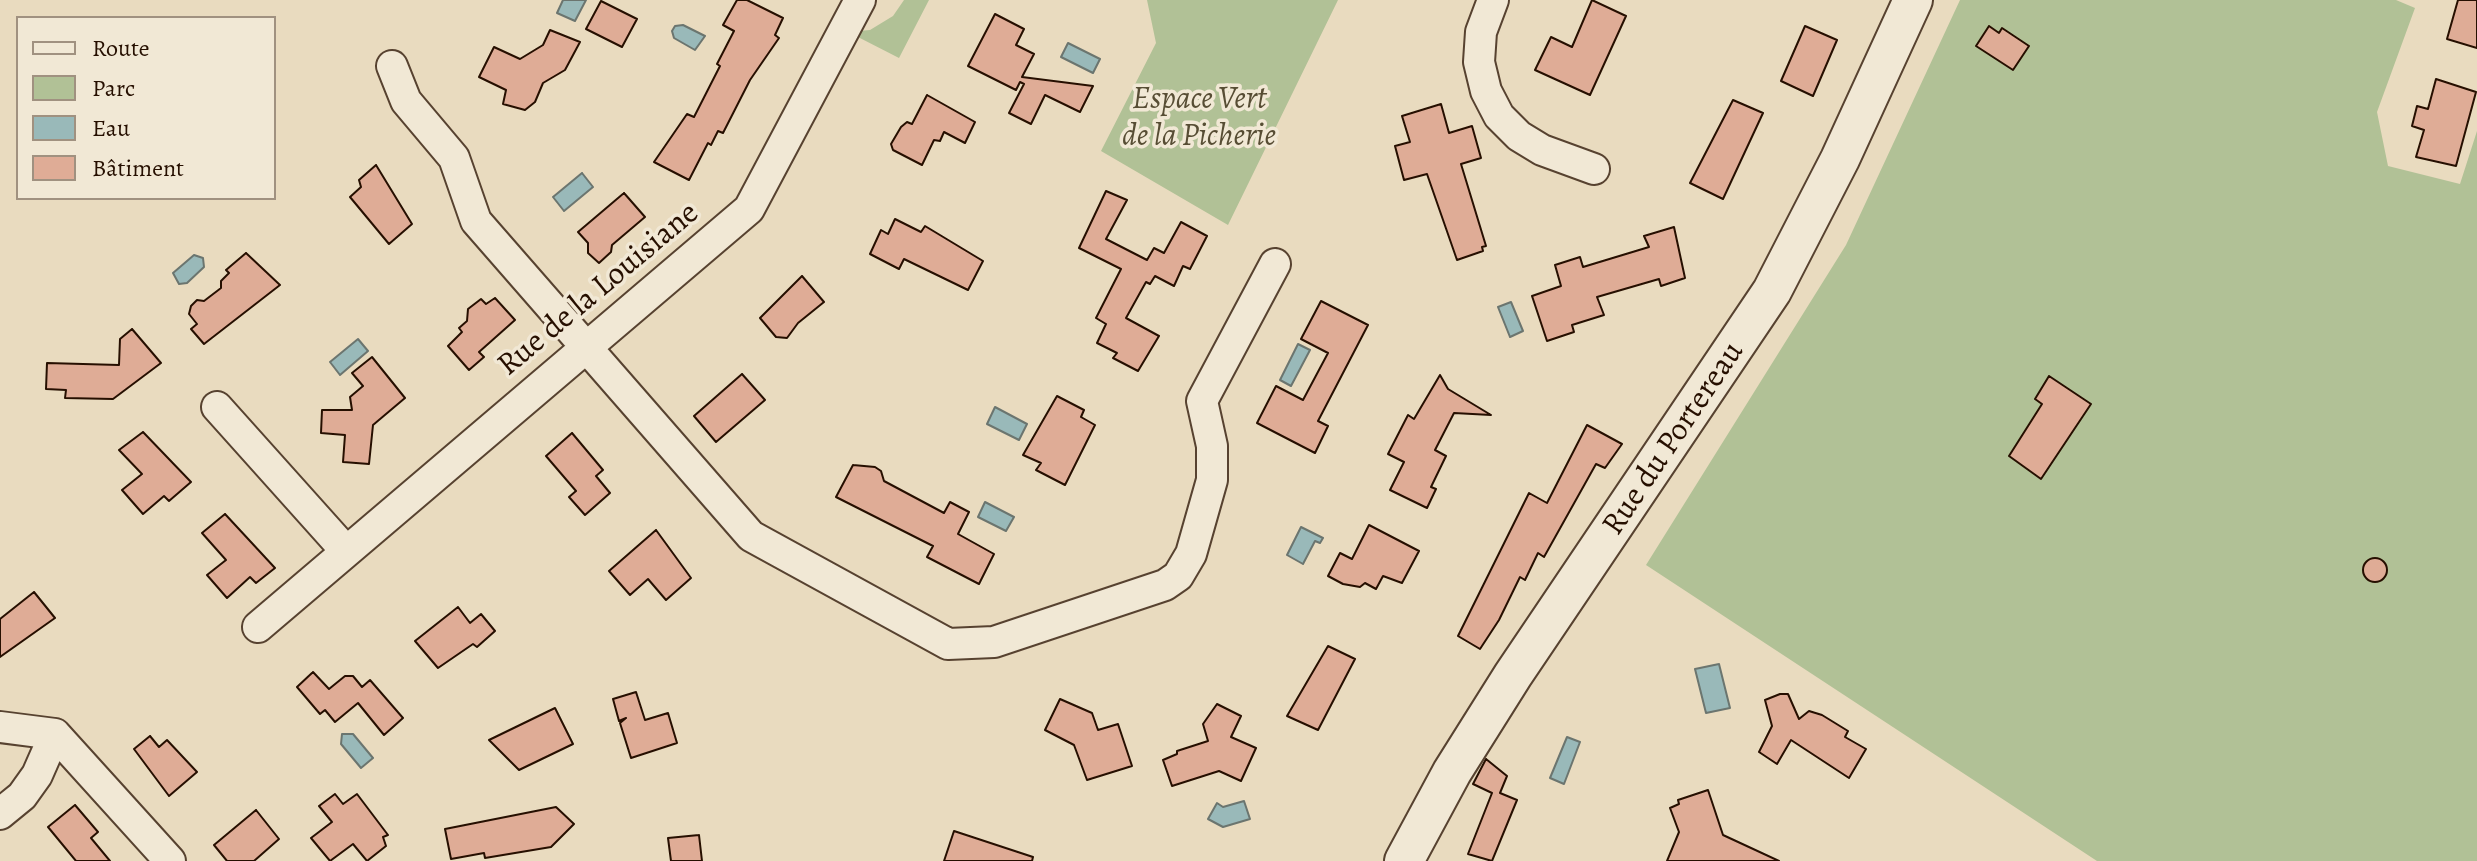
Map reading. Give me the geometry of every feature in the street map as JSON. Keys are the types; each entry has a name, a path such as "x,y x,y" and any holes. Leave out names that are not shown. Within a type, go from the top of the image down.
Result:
{"street":[{"name":"Rue de la Louisiane","path":"258,627 749,209 860,0"},
{"path":"1493,0 1481,32 1479,62 1486,91 1499,116 1519,136 1542,150 1594,169"},
{"name":"Rue du Portereau","path":"1404,861 1452,772 1513,675 1772,291 1840,159 1913,0"},
{"path":"392,66 406,101 454,158 476,221 751,536 948,644 983,644 1165,585 1178,576 1191,554 1212,480 1212,446 1202,401 1275,264"},
{"path":"217,407 346,551"},
{"path":"0,727 55,734 170,861"},
{"path":"0,814 22,796 37,775 55,734"}],"green space":[{"path":"904,0 929,0 899,58 856,36 859,31 870,30 893,16"},
{"name":"Espace Vert de la Picherie","path":"1147,0 1338,0 1228,225 1101,151 1156,43"},
{"path":"1960,0 2396,0 2415,8 2377,112 2388,166 2460,184 2477,131 2477,861 2097,861 1646,565 1846,245"}],"water":[{"path":"563,0 586,0 575,21 557,13"},
{"path":"683,25 705,36 695,50 674,38 672,31 675,26"},
{"path":"1068,43 1100,59 1093,73 1061,57"},
{"path":"582,173 593,187 564,211 553,197"},
{"path":"194,255 203,258 204,267 187,283 179,284 173,273"},
{"path":"1511,302 1523,331 1510,337 1498,307"},
{"path":"358,339 368,351 340,375 330,362"},
{"path":"1298,344 1310,350 1291,386 1280,380"},
{"path":"995,407 1027,424 1019,440 987,424"},
{"path":"985,502 1014,517 1006,531 978,517"},
{"path":"1301,527 1323,538 1320,543 1315,541 1303,564 1287,555"},
{"path":"1719,664 1730,708 1706,713 1695,669"},
{"path":"342,734 353,734 373,758 361,768 341,744"},
{"path":"1567,737 1580,742 1564,784 1550,778"},
{"path":"1244,801 1250,819 1223,827 1208,819 1217,803 1223,807"}],"building":[{"path":"737,0 747,0 783,18 775,35 779,38 750,80 723,133 718,131 711,145 708,143 689,180 654,162 687,114 694,117 734,31 723,25"},
{"path":"1592,0 1626,16 1590,95 1535,70 1551,37 1572,47"},
{"path":"2458,0 2477,0 2477,48 2447,39"},
{"path":"601,1 637,19 622,47 586,29"},
{"path":"995,14 1024,29 1016,45 1034,54 1022,77 1093,86 1080,112 1045,95 1031,124 1009,113 1024,84 1020,82 1016,90 968,66"},
{"path":"1805,26 1837,40 1813,96 1781,81"},
{"path":"1989,26 1999,33 2002,28 2029,46 2013,70 1976,46"},
{"path":"550,30 580,42 565,70 543,83 535,102 525,110 503,104 506,90 479,77 494,47 520,59 543,45"},
{"path":"2436,79 2476,92 2456,166 2416,157 2424,130 2412,126 2417,106 2428,109"},
{"path":"927,95 975,122 965,143 944,132 940,141 934,140 922,165 893,150 891,144 901,127 907,122 912,124"},
{"path":"1733,100 1763,113 1723,199 1690,183"},
{"path":"1441,104 1449,133 1472,126 1481,158 1461,164 1486,246 1482,247 1483,251 1457,260 1427,174 1404,180 1395,146 1410,142 1402,116"},
{"path":"376,165 412,224 389,244 350,197 361,187 359,180"},
{"path":"1106,191 1127,200 1106,239 1147,260 1154,248 1164,253 1181,222 1207,236 1190,269 1183,266 1174,286 1155,276 1150,284 1146,282 1126,318 1159,336 1138,371 1113,358 1117,353 1097,343 1106,324 1096,318 1121,269 1079,248"},
{"path":"624,193 645,217 612,245 611,252 599,263 588,253 588,243 578,232"},
{"path":"895,219 921,232 925,226 983,261 968,290 904,259 899,269 870,254 881,230 888,234"},
{"path":"1674,227 1685,278 1661,286 1659,279 1597,297 1604,315 1572,325 1574,332 1547,341 1532,296 1561,286 1555,265 1580,257 1583,267 1649,247 1644,236"},
{"path":"246,253 280,285 204,344 191,329 197,324 189,314 191,306 197,300 204,301 221,288 221,281 229,273 226,270"},
{"path":"802,276 824,302 798,323 787,338 776,337 760,318"},
{"path":"495,298 515,320 479,352 484,357 469,370 448,346 462,332 459,328 467,321 468,309 481,299 486,304"},
{"path":"1321,301 1368,325 1318,421 1328,426 1315,453 1257,423 1276,386 1303,400 1328,353 1301,339"},
{"path":"132,329 161,363 113,399 65,398 66,390 46,389 47,363 119,365 120,339"},
{"path":"372,357 405,398 373,425 369,464 343,462 345,435 321,433 322,410 352,410 350,397 363,386 352,373"},
{"path":"742,374 765,400 716,442 694,416"},
{"path":"1440,375 1448,389 1491,415 1454,413 1435,450 1446,456 1431,487 1436,489 1427,508 1390,490 1404,462 1388,454 1408,415 1414,419"},
{"path":"2049,376 2091,404 2041,479 2009,456 2042,404 2035,399"},
{"path":"1057,396 1084,410 1081,417 1095,425 1065,485 1036,470 1041,463 1023,455"},
{"path":"1587,425 1622,444 1605,468 1596,464 1544,557 1538,553 1525,580 1520,577 1499,620 1480,649 1458,636 1529,493 1547,503"},
{"path":"143,432 191,482 169,501 164,496 143,514 122,490 142,474 119,450"},
{"path":"572,433 603,470 596,476 610,493 585,515 569,497 576,491 546,456"},
{"path":"853,465 875,467 881,471 884,481 944,513 950,502 969,512 958,534 994,554 979,584 927,557 933,546 836,497"},
{"path":"225,514 275,568 256,583 250,577 227,598 207,575 226,560 202,533"},
{"path":"1369,525 1419,551 1402,583 1383,576 1376,589 1365,583 1360,587 1343,584 1328,576 1340,553 1352,559"},
{"path":"656,530 691,578 666,600 648,579 630,595 609,571"},
{"path":"2375,558 2383,562 2387,570 2383,578 2375,582 2367,578 2363,570 2367,562"},
{"path":"34,592 55,618 0,657 0,619"},
{"path":"458,607 470,623 481,614 495,631 477,647 473,644 438,668 415,641"},
{"path":"1328,646 1355,659 1318,730 1287,716"},
{"path":"313,672 329,689 345,676 353,676 362,687 370,680 403,718 384,735 358,703 335,722 325,710 320,714 297,687"},
{"path":"636,692 645,720 668,713 677,743 631,758 620,723 626,718 619,721 613,699"},
{"path":"1788,694 1799,719 1809,711 1822,715 1848,731 1845,737 1866,749 1849,778 1791,740 1777,764 1759,752 1772,726 1765,700"},
{"path":"1060,699 1092,713 1098,730 1118,724 1132,766 1087,780 1074,745 1045,730"},
{"path":"1217,704 1241,716 1231,737 1256,748 1241,781 1219,771 1172,786 1163,760 1177,754 1177,751 1208,741 1203,724"},
{"path":"555,708 573,744 519,770 489,740"},
{"path":"150,736 159,747 167,740 197,772 169,796 134,749"},
{"path":"1486,759 1507,776 1500,793 1517,800 1492,861 1468,854 1492,793 1473,784"},
{"path":"1708,790 1723,835 1779,861 1667,861 1679,832 1670,808 1679,804 1678,800"},
{"path":"335,794 343,804 357,794 388,835 383,837 386,846 367,861 353,844 330,861 311,838 332,822 319,806"},
{"path":"75,805 98,832 91,838 110,861 76,861 48,827"},
{"path":"556,807 574,824 551,847 485,858 484,853 451,859 445,829"},
{"path":"256,810 279,839 254,861 227,861 214,845"},
{"path":"954,831 1033,857 1032,861 944,861"},
{"path":"699,835 702,861 671,861 668,838"}]}
